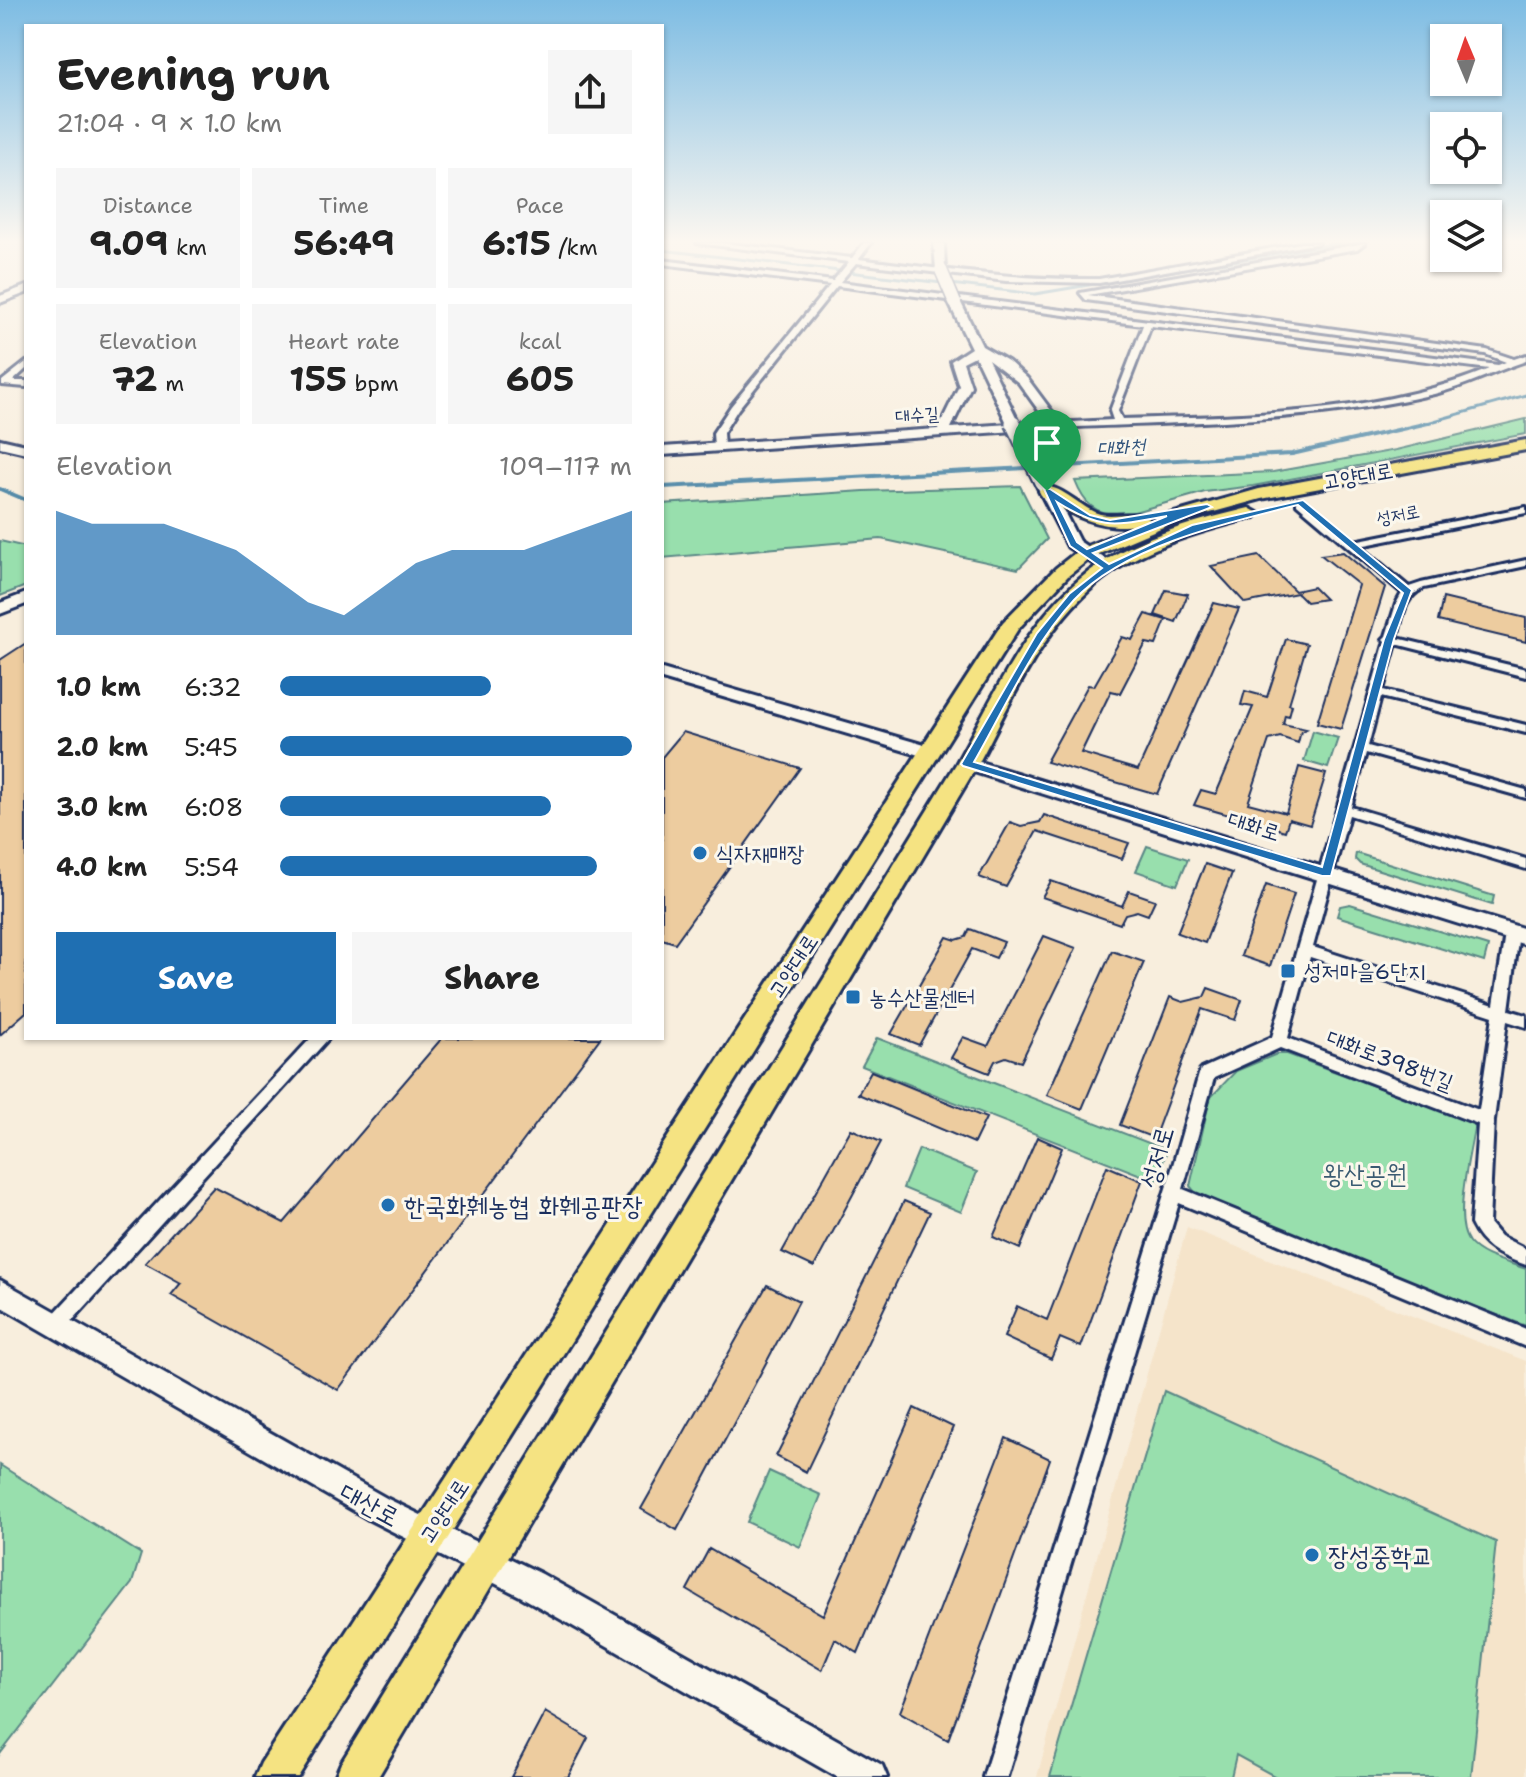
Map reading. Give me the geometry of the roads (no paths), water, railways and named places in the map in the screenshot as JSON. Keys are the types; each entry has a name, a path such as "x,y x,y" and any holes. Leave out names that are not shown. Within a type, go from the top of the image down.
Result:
{"main road":[{"path":"966,326 1073,544 1109,568"},
{"path":"978,349 1006,363 1056,425"},
{"path":"943,432 965,386 957,361 978,349"},
{"name":"대수길","path":"664,451 1056,425"},
{"path":"0,443 24,449"},
{"name":"고양대로","path":"275,1777 1010,626 1062,572 1086,553 1164,520 1259,494 1526,445"},
{"name":"고양대로","path":"355,1777 967,764 1041,636 1072,596 1109,568 1195,527 1300,502 1526,459"},
{"path":"1045,486 1087,517 1110,523 1207,507"},
{"path":"0,609 24,599"},
{"path":"664,675 929,752"},
{"name":"대화로","path":"967,764 1519,935"},
{"name":"대산로","path":"0,1292 378,1509 531,1585 870,1777"}],"street":[{"path":"719,447 718,433 734,408 801,326"},
{"path":"1118,422 1114,411 1146,326"},
{"name":"대수길","path":"1178,326 1496,367"},
{"path":"1293,326 1487,352 1513,362"},
{"name":"대수길","path":"1056,425 1226,420 1336,410 1437,391 1526,358"},
{"path":"24,367 5,383 24,384"},
{"path":"1300,502 1351,545"},
{"name":"성저로","path":"1351,545 1526,510"},
{"name":"성저로","path":"1351,545 1408,592"},
{"path":"1279,1041 1346,810 1389,639 1408,592 1421,586 1526,563"},
{"path":"1389,639 1526,673"},
{"path":"1376,692 1526,729"},
{"path":"1362,748 1526,794"},
{"path":"1346,810 1526,864"},
{"path":"1519,935 1501,1014 1486,1120 1480,1224 1489,1239 1498,1246 1526,1257"},
{"path":"1307,951 1526,1021"},
{"path":"56,1325 319,1040"},
{"name":"성저로","path":"995,1777 1174,1193 1207,1074 1279,1041"},
{"name":"대화로398번길","path":"1279,1041 1486,1120"},
{"path":"1174,1193 1526,1338"}],"waterway":[{"name":"대화천","path":"1423,424 1526,395"},
{"name":"대화천","path":"1423,424 1428,423"},
{"name":"대화천","path":"664,487 1292,454 1423,424"},
{"name":"대화천","path":"0,489 24,499"}],"place":[{"name":"식자재매장","path":"700,853"},
{"name":"성저마을6단지","path":"1288,971"},
{"name":"농수산물센터","path":"853,997"},
{"name":"한국화훼농협 화훼공판장","path":"388,1205"},
{"name":"장성중학교","path":"1312,1555"}],"park label":[{"name":"왕산공원","path":"1365,1173"}]}
